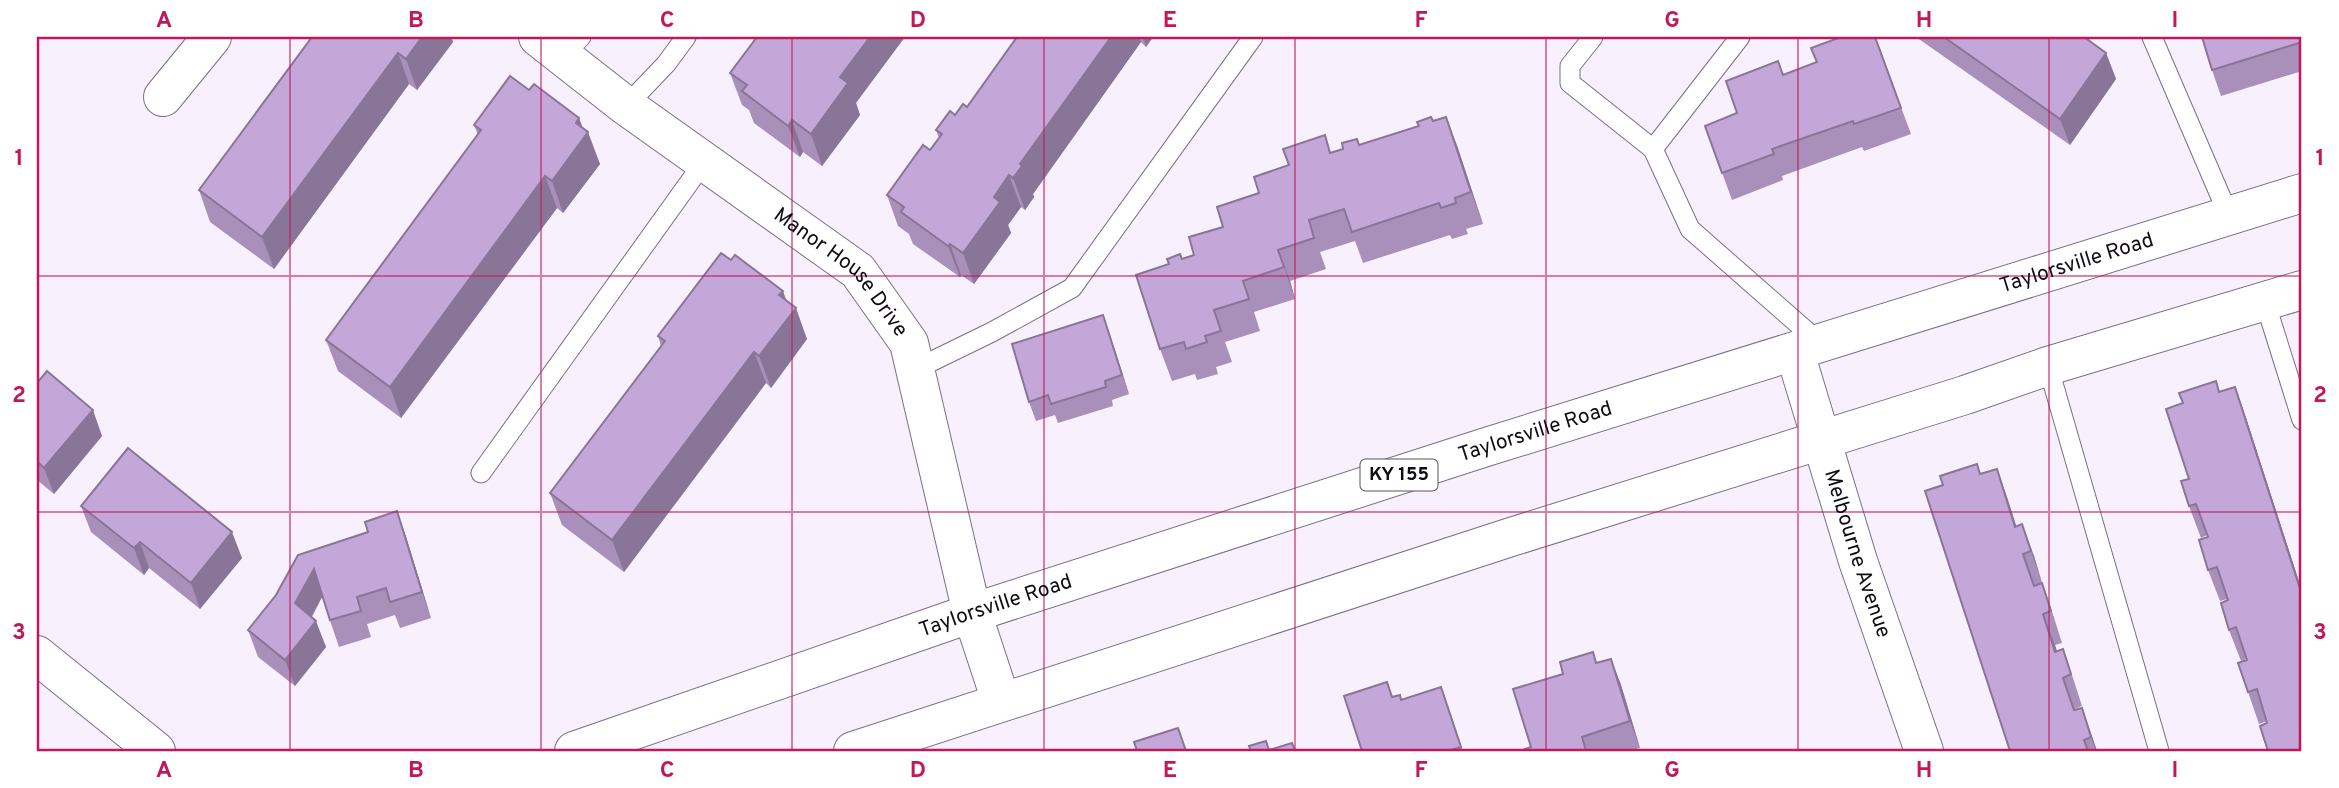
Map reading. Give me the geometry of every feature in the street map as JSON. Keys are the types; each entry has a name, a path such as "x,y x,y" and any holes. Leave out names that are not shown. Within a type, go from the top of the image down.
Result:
{"main road":[{"path":"163,97 212,37"},
{"name":"Manor House Drive","path":"560,43 625,106 858,271 909,343 972,613 1002,701"},
{"name":"Taylorsville Road","path":"574,751 972,613 1483,448 2302,193"},
{"path":"853,751 1819,439 1965,395 2048,366 2302,290"},
{"name":"Melbourne Avenue","path":"1808,349 1819,439 1924,751"},
{"path":"37,655 156,751"}],"lane":[{"path":"625,106 666,64 686,37"},
{"path":"916,369 992,332 1072,288 1253,37"},
{"path":"1593,37 1570,66 1570,83 1653,149 1690,229 1808,349"},
{"path":"1653,149 1740,37"},
{"path":"2152,37 2229,216"},
{"path":"481,473 704,162"},
{"path":"2265,302 2302,420"},
{"path":"2048,366 2159,751"}],"building":[{"path":"312,37 422,37 406,59 398,53 262,237 199,190"},
{"path":"757,37 870,37 840,77 848,83 811,134 792,120 788,126 742,91 747,85 730,73"},
{"path":"1017,37 1111,37 1020,164 1022,166 1013,178 1009,175 994,197 1000,202 963,253 950,244 948,246 901,212 904,207 887,195 923,145 930,150 942,134 936,130 950,111 955,115 963,104 967,107"},
{"path":"1841,37 1875,37 1901,108 1854,124 1853,121 1772,149 1774,154 1722,173 1705,126 1737,113 1726,81 1778,61 1783,75 1817,62 1811,48"},
{"path":"1944,37 2084,37 2106,53 2060,119"},
{"path":"2202,37 2302,37 2302,42 2212,70"},
{"path":"510,76 529,90 534,84 579,118 576,123 588,132 552,181 545,176 390,387 326,340 481,130 474,125"},
{"path":"1431,117 1433,121 1446,117 1471,192 1455,198 1456,203 1441,208 1439,203 1352,232 1344,209 1309,220 1314,238 1278,250 1284,267 1243,281 1249,299 1214,310 1221,331 1205,336 1207,342 1186,349 1184,342 1160,349 1136,275 1169,264 1167,259 1180,254 1182,259 1194,255 1189,237 1223,227 1217,207 1259,193 1254,177 1289,165 1283,149 1325,135 1330,153 1343,149 1342,143 1357,139 1359,145 1419,126 1417,122"},
{"path":"721,253 731,260 735,255 783,291 779,295 796,308 759,356 754,352 612,540 550,493 665,341 658,336"},
{"path":"1103,315 1122,375 1105,381 1106,387 1051,404 1048,395 1029,402 1012,344"},
{"path":"47,371 93,410 44,468 37,461 37,383"},
{"path":"2216,381 2219,392 2235,387 2302,595 2302,751 2268,751 2260,726 2267,723 2257,689 2248,692 2238,663 2247,660 2236,627 2229,630 2221,603 2228,600 2217,567 2208,570 2199,540 2208,537 2196,504 2189,506 2181,481 2189,479 2166,409 2183,403 2179,393"},
{"path":"128,448 232,532 191,583 140,542 134,548 81,506"},
{"path":"1977,464 1980,474 1997,469 2015,527 2022,524 2031,551 2023,554 2034,586 2042,583 2051,611 2043,614 2055,652 2063,649 2071,674 2063,678 2074,710 2082,708 2091,737 2084,740 2088,751 2010,751 1925,491 1943,485 1940,476"},
{"path":"397,511 422,592 390,602 386,588 357,597 361,611 330,620 314,569 295,603 316,621 285,660 248,630 276,595 298,555 368,532 365,522"},
{"path":"1593,652 1596,663 1611,659 1630,721 1582,737 1586,751 1520,751 1531,747 1513,689 1563,674 1560,662"},
{"path":"1387,682 1392,697 1400,695 1401,700 1441,687 1461,747 1447,751 1362,751 1344,696"},
{"path":"1178,728 1186,751 1137,751 1134,742"},
{"path":"1266,741 1269,750 1292,743 1295,751 1251,751 1249,746"}]}
